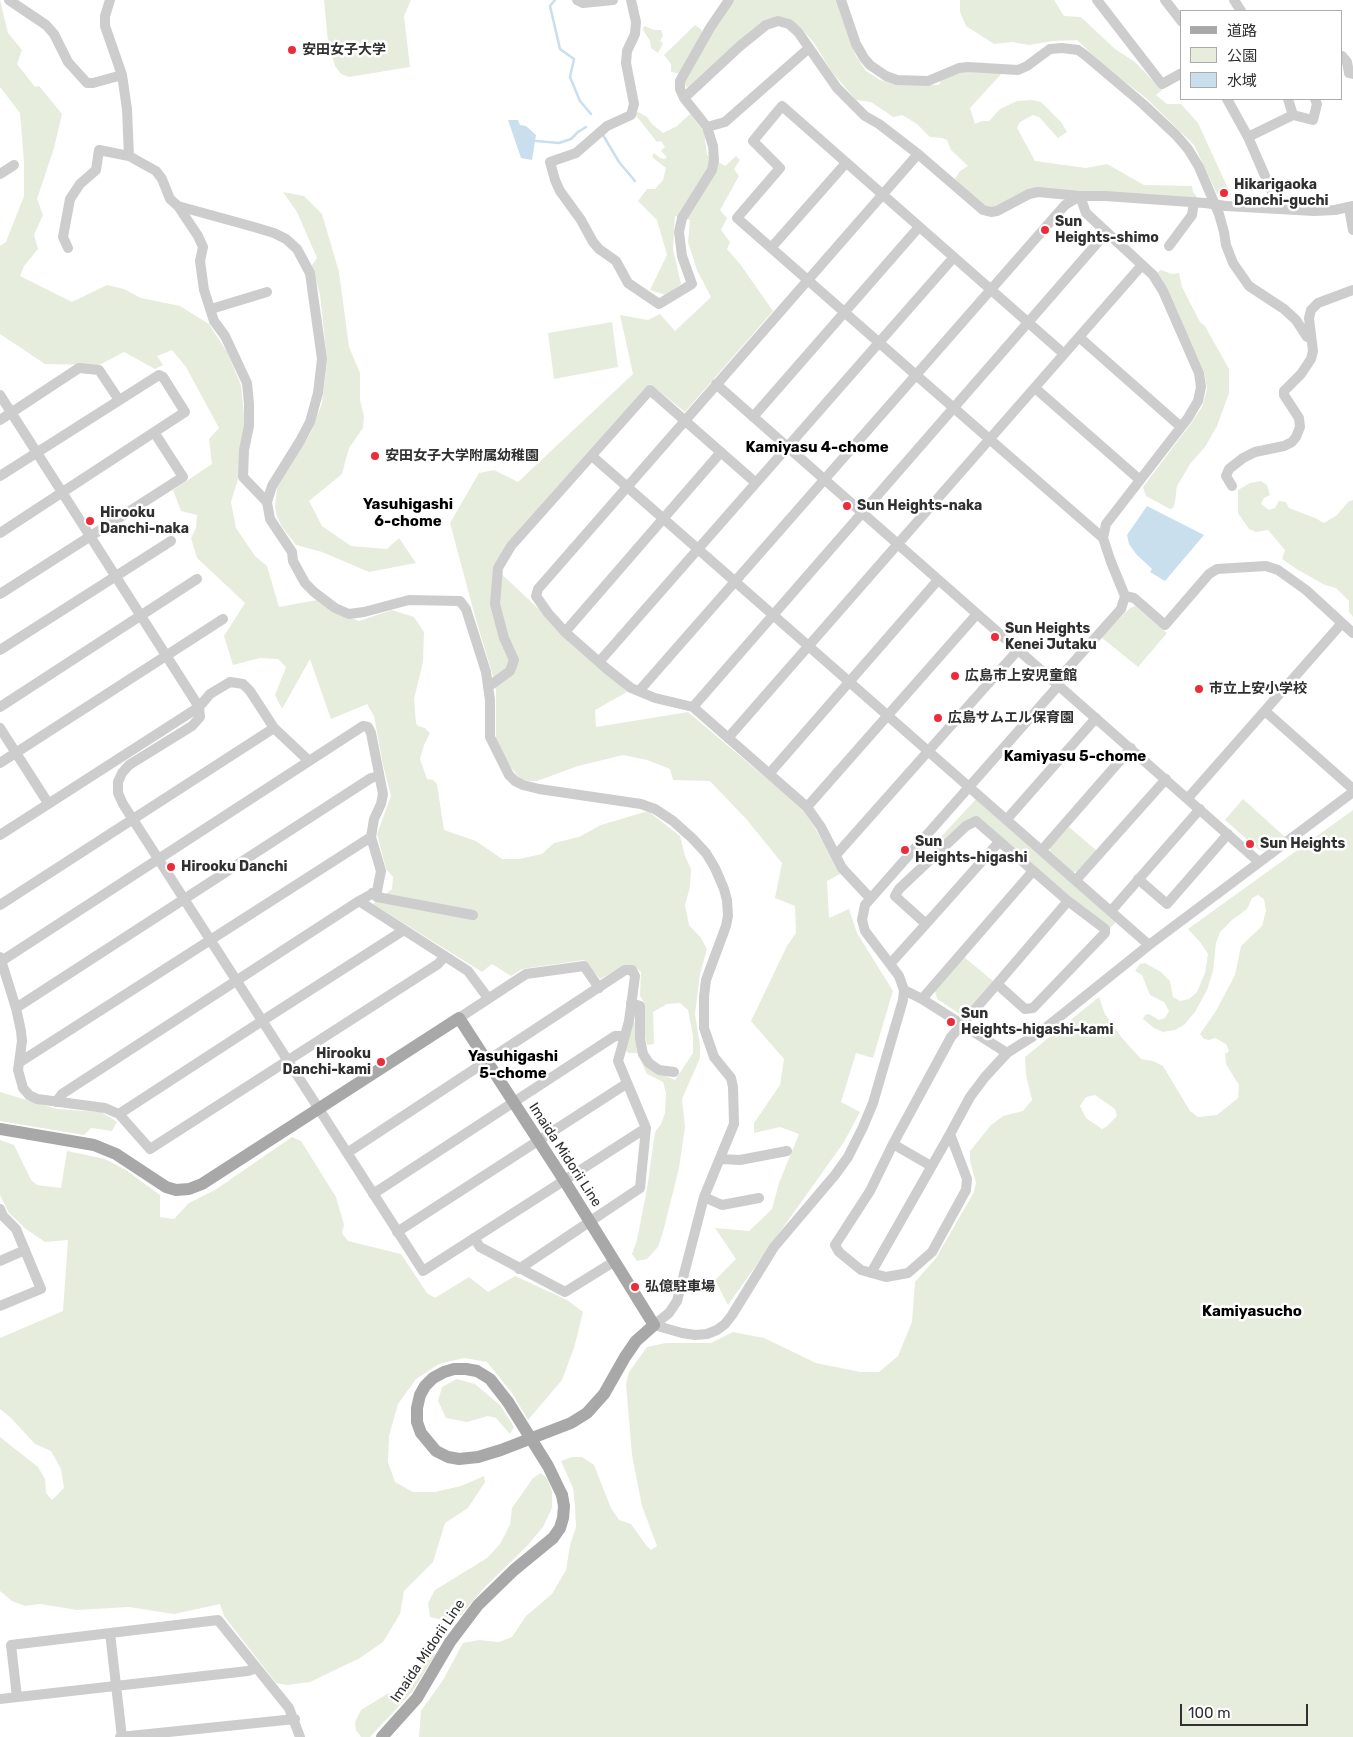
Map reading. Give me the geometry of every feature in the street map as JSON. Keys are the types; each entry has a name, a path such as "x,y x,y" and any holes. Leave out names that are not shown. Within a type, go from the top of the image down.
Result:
{"main road":[{"name":"Imaida Midorii Line","path":"382,1737 417,1698 450,1642 478,1604 514,1570 553,1538 560,1528 563,1518 564,1506 562,1495 548,1466 508,1402 490,1379 477,1371 454,1369 433,1378 425,1386 416,1408 417,1422 421,1433 436,1451 448,1457 459,1459 478,1457 501,1450 571,1423 587,1413 604,1394 636,1341 654,1326 539,1140 459,1018"},
{"path":"0,1130 94,1145 116,1154 166,1187 176,1190 189,1190 202,1184 459,1018"}],"street":[{"path":"9,0 46,24 54,34 68,62 87,83 122,75"},
{"path":"110,0 105,26 122,75 127,109 130,156"},
{"path":"577,0 583,3 613,0"},
{"path":"630,0 636,22 635,34 627,51 626,63 634,104 631,115 607,126 576,153 550,162 554,180 581,220 593,242 599,249 616,261 628,283 659,304 692,284 682,256 679,232 682,218 712,170 714,160 713,146 707,127 684,98 680,90 680,80 710,28 729,0"},
{"path":"841,0 853,36 864,58 870,65 886,76 897,80 928,81 959,68 968,67 1018,70 1027,66 1050,49 1078,50 1085,55 1143,104 1188,149 1199,167 1219,214 1226,245 1233,263 1249,286 1284,309 1296,320 1307,337 1311,338"},
{"path":"1097,0 1162,84 1180,74"},
{"path":"1165,0 1180,19"},
{"path":"684,98 740,46 766,25 778,21 789,24 798,32 837,88 859,110 918,154 983,210 997,211 1029,194 1038,192 1314,212 1351,207 1353,230"},
{"path":"707,127 725,122 809,48"},
{"path":"1343,58 1349,73 1353,74"},
{"path":"1228,100 1248,137 1279,208"},
{"path":"1288,100 1293,115"},
{"path":"1248,137 1293,115 1313,120 1317,104 1315,100"},
{"path":"1064,354 782,106 753,141 780,168 737,218 1103,538"},
{"path":"68,248 64,237 70,199 80,184 96,170 99,150 130,156 156,170 170,199 178,206 198,236 202,247 200,261 204,290 214,322 226,336 247,383 249,426 244,450 243,477 267,502"},
{"path":"870,898 842,868 821,827 806,807 693,707 655,698 631,688 565,632 536,596 538,589 918,154"},
{"path":"771,248 846,163"},
{"path":"0,174 14,165"},
{"path":"654,1326 695,1335 707,1334 717,1330 732,1315 774,1247 826,1187 848,1157 873,1103 901,1010 904,990 898,976 865,931 862,920 865,905 1058,686 1062,676 1121,609 1125,596 1110,562 1103,538 1106,524 1181,427 1198,401 1201,387 1200,373 1163,290 1153,275 1086,213 1080,196"},
{"path":"639,692 1065,205 1080,196"},
{"path":"1169,246 1192,215 1194,202"},
{"path":"178,206 274,233 286,239 298,249 310,273 322,359 318,392 310,422 272,486 267,502 270,519 292,552 292,561 305,583 314,592 342,612 350,614 409,600 460,601 466,609 486,672 490,700 490,738 509,775 523,785 539,789 641,804 655,809 673,821 706,853 724,889 728,916 706,980 704,1028 714,1057 731,1078 735,1117 731,1134 704,1197 683,1284 677,1301 669,1313 654,1326"},
{"path":"753,417 919,226"},
{"path":"693,707 1106,233"},
{"path":"599,662 954,257"},
{"path":"728,738 1142,265"},
{"path":"1232,486 1226,476 1228,469 1243,458 1256,452 1284,446 1292,442 1296,437 1300,427 1299,418 1284,395 1284,391 1301,374 1311,359 1309,318 1311,310 1318,303 1353,290"},
{"path":"210,309 267,292"},
{"path":"1079,337 1181,427"},
{"path":"0,420 79,368 98,370 119,400"},
{"path":"0,476 159,375 163,378 185,412 0,533"},
{"path":"716,384 1259,862"},
{"path":"1035,388 1140,480"},
{"path":"488,687 510,671 514,660 504,638 495,604 498,568 511,546 650,390 756,483"},
{"path":"0,395 199,707 200,717 192,726 130,765 122,773 118,782 118,793 158,860 423,1272 646,1128"},
{"path":"0,594 183,477 154,432"},
{"path":"565,632 721,452"},
{"path":"592,456 1149,945"},
{"path":"0,650 170,541"},
{"path":"1125,596 1134,598 1165,625 1209,574 1217,569 1266,566 1278,570 1306,590 1353,633"},
{"path":"0,707 198,579"},
{"path":"769,774 938,580"},
{"path":"806,807 977,614"},
{"path":"0,763 223,619"},
{"path":"1188,798 1342,623"},
{"path":"836,855 1018,650"},
{"path":"0,835 199,707 210,694 230,682 243,684 274,728 309,761"},
{"path":"871,1273 970,1097 984,1077 1007,1053 1043,1030 1149,945 1353,791 1265,711"},
{"path":"1007,819 1096,718"},
{"path":"56,1102 62,1094 376,891 381,871 372,837 374,819 381,804 382,794 371,733 368,727 363,726 158,860 0,960 16,1008 21,1030 18,1070 23,1088 29,1095 37,1099 56,1102 104,1108 119,1114 150,1149 438,964 445,956"},
{"path":"0,728 48,804"},
{"path":"0,905 274,728"},
{"path":"1042,850 1131,748"},
{"path":"16,1008 371,778 379,776"},
{"path":"1076,880 1166,779"},
{"path":"1110,911 1200,809"},
{"path":"926,924 895,896 899,889 966,826 976,821 1033,872 1105,929 1105,932 1032,1008 1025,1009 997,984"},
{"path":"1138,879 1167,904 1228,834"},
{"path":"20,1062 372,837"},
{"path":"890,964 999,842"},
{"path":"922,999 1033,872"},
{"path":"372,893 377,897 473,915"},
{"path":"359,901 468,971 488,998"},
{"path":"950,1134 967,1179 966,1190 932,1252 908,1273 886,1277 861,1270 838,1252 835,1245 870,1191 892,1144 951,1037 1068,901"},
{"path":"119,1114 404,930"},
{"path":"459,1018 526,974 584,966 598,988"},
{"path":"347,1153 625,970 632,970 635,976 632,1003 618,1061 646,1128 640,1188 589,1220 518,1269"},
{"path":"904,990 922,999 1007,1053"},
{"path":"632,1003 640,1006 640,1039 643,1054 649,1063 660,1070 674,1072"},
{"path":"372,1194 615,1036 624,1036"},
{"path":"397,1232 626,1084"},
{"path":"892,1144 932,1166"},
{"path":"721,1159 740,1160 787,1151"},
{"path":"704,1197 722,1205 759,1198"},
{"path":"0,1306 41,1289 16,1229 1,1214"},
{"path":"474,1238 480,1248 565,1292 615,1261"},
{"path":"0,1261 25,1250"},
{"path":"17,1697 11,1645 218,1620 289,1708 295,1719 300,1737"},
{"path":"110,1633 122,1737 295,1719"},
{"path":"0,1699 248,1671 257,1668"}],"green space":[{"path":"0,0 8,33 22,50 17,64 35,87 39,86 62,114 54,148 37,199 43,215 34,235 38,249 24,266 20,276 72,302 107,285 124,289 141,298 180,306 209,324 227,352 241,385 245,425 238,479 231,502 236,528 255,556 267,566 279,607 317,600 337,612 359,621 392,610 414,617 424,632 423,662 414,699 416,723 430,733 420,759 427,779 433,780 437,784 444,830 476,841 502,859 519,859 542,854 554,843 579,837 601,825 648,811 680,836 685,856 691,869 690,887 685,905 689,925 701,938 707,949 700,974 695,1014 700,1058 682,1099 685,1127 679,1168 663,1232 658,1247 647,1259 637,1261 632,1254 637,1240 647,1189 655,1132 661,1124 665,1113 666,1093 663,1082 647,1074 637,1053 628,1053 624,1049 633,1022 638,1025 648,1068 675,1080 693,1053 693,1036 688,1010 680,1003 667,1004 653,1012 654,1044 647,1045 645,1037 645,1004 640,996 641,972 634,966 626,965 600,979 584,960 522,969 511,976 492,964 482,972 373,904 392,889 393,877 386,869 377,834 391,796 374,716 367,704 331,719 310,659 282,709 275,695 286,667 278,659 260,658 233,665 224,636 245,603 197,558 191,538 196,528 197,515 181,511 173,490 212,464 209,439 219,428 186,367 172,350 157,356 163,365 155,369 124,352 99,365 45,364 0,334 0,246 6,242 24,196 24,162 20,113 0,87"},
{"path":"324,0 411,0 404,16 410,67 349,77 341,74 335,66 328,43"},
{"path":"734,0 837,0 856,56 866,71 880,80 896,84 939,85 941,80 962,70 1003,72 970,108 975,124 989,121 1000,109 1017,101 1032,100 1041,102 1061,122 1067,132 1058,138 1039,117 1033,115 1020,122 1017,128 1035,161 1086,168 1107,164 1144,185 1192,186 1193,192 1201,202 1037,188 991,209 983,207 955,179 960,171 968,166 951,150 947,140 930,137 917,124 902,115 893,117 871,102 856,100 832,72 814,43 801,28 790,20 777,17 689,90 684,83 688,71"},
{"path":"960,0 1054,0 1064,16 1081,17 1115,49 1135,62 1162,90 1156,95 1167,104 1181,104 1198,123 1231,195 1217,194 1194,145 1145,97 1110,71 1077,40 1029,45 1012,42 994,44 966,26 960,12"},
{"path":"695,25 702,30 701,36 681,74 671,72 671,64 664,55"},
{"path":"644,26 654,30 661,30 663,36 660,41 663,43 658,53 651,48 650,41 643,30"},
{"path":"638,112 647,117 663,133 677,126 690,114 704,132 707,155 725,166 736,156 740,160 734,169 739,176 720,210 727,218 721,230 730,242 727,249 740,264 773,311 685,412 650,384 493,566 627,692 595,710 596,727 688,712 804,810 842,873 827,881 829,918 849,909 857,933 893,991 873,1058 856,1053 841,1102 860,1112 844,1142 728,1305 715,1280 736,1259 715,1228 749,1231 772,1209 779,1183 799,1134 780,1127 754,1133 754,1123 780,1085 784,1059 751,1021 787,946 796,933 795,906 775,898 782,863 747,820 710,781 673,780 670,769 647,760 623,755 578,766 537,781 520,779 506,761 496,739 496,690 450,523 479,473 494,470 518,482 633,374 620,315 648,320 660,314 675,331 711,297 697,270 688,242 690,220 675,216 673,249 681,284 666,295 650,290 667,255 657,220 638,201 647,189 655,189 663,180 666,168 652,157 654,153 660,158 666,159 666,156 661,151 665,147 661,141 657,142 634,113"},
{"path":"283,192 304,196 322,214 339,272 349,347 360,373 360,400 364,416 363,428 349,448 342,474 309,501 322,526 351,546 387,549 399,538 416,563 369,572 322,552 296,545 282,527 277,516 275,507 277,487 311,432 322,403 327,360 320,295 312,265 317,258 297,212"},
{"path":"1161,270 1172,274 1179,273 1182,287 1200,322 1205,326 1229,369 1229,393 1217,426 1205,447 1190,464 1177,486 1175,502 1173,508 1170,509 1146,496 1143,487 1202,407 1207,389 1204,371 1166,288 1157,273"},
{"path":"612,322 618,367 554,379 548,333"},
{"path":"1261,481 1267,485 1270,495 1264,498 1261,504 1269,510 1275,508 1279,501 1286,502 1289,508 1324,523 1337,515 1348,502 1353,500 1353,617 1349,612 1349,601 1336,588 1325,585 1282,559 1285,550 1268,530 1256,532 1249,529 1238,513 1238,490 1250,483"},
{"path":"1135,606 1167,633 1138,667 1101,637 1130,608"},
{"path":"977,798 1117,921 1109,929 978,818 944,844 938,840"},
{"path":"1243,799 1285,837 1265,851 1259,850 1225,820"},
{"path":"1353,810 1353,1737 419,1737 421,1711 443,1680 463,1643 479,1640 499,1642 512,1637 526,1616 552,1594 566,1570 570,1545 576,1527 573,1488 561,1461 572,1457 582,1457 594,1465 611,1508 619,1520 631,1524 651,1550 657,1546 642,1506 632,1455 626,1384 629,1372 647,1347 666,1343 711,1343 733,1332 764,1338 816,1363 860,1372 879,1372 898,1356 912,1322 915,1282 936,1258 974,1192 976,1183 970,1161 970,1151 991,1125 1003,1116 1023,1111 1032,1100 1026,1075 1025,1057 1099,997 1105,1014 1122,1038 1141,1059 1153,1061 1163,1066 1190,1111 1198,1117 1217,1115 1238,1098 1239,1085 1226,1064 1225,1054 1229,1051 1226,1044 1215,1038 1204,1039 1200,1034 1216,1011 1235,975 1241,946 1262,926 1266,911 1264,899 1258,895 1252,898 1247,909 1220,932 1216,943 1213,971 1207,990 1195,1012 1184,1025 1175,1030 1163,1032 1154,1028 1143,1019 1145,1015 1149,1014 1159,1020 1165,1018 1169,1011 1164,1002 1150,995 1142,975 1135,971 1140,964 1145,963 1161,972 1170,981 1173,997 1180,1001 1189,999 1197,992 1205,973 1208,954 1188,929","holes":["1095,1095 1115,1109 1117,1116 1102,1129 1086,1118 1080,1106 1086,1097"]},
{"path":"1069,827 1097,851 1079,871 1073,872 1050,852 1050,848"},
{"path":"964,957 993,981 968,1012 960,1014 937,999 935,991"},
{"path":"0,1092 57,1109 101,1112 117,1122 112,1131 91,1128 84,1135 0,1121"},
{"path":"292,1137 301,1141 336,1197 344,1225 342,1233 348,1241 401,1254 427,1293 435,1298 469,1277 488,1292 515,1276 567,1300 583,1312 574,1348 562,1380 528,1420 512,1393 487,1362 464,1358 439,1364 416,1379 398,1404 389,1436 388,1462 395,1482 413,1492 435,1492 461,1486 484,1476 485,1482 468,1508 445,1523 433,1562 404,1591 400,1614 383,1642 360,1658 310,1682 287,1685 276,1683 224,1616 220,1604 174,1614 129,1607 77,1610 40,1604 25,1606 12,1601 0,1591 0,1437 38,1467 45,1479 46,1493 52,1500 64,1488 61,1469 51,1451 35,1444 0,1409 0,1338 63,1311 68,1240 45,1242 26,1229 9,1213 0,1195 0,1140 14,1145 31,1180 37,1185 61,1188 67,1151 105,1159 126,1170 160,1195 160,1217 174,1219 189,1203 215,1190"},
{"path":"457,1379 475,1384 500,1405 514,1427 510,1434 496,1418 488,1416 467,1422 446,1418 438,1401 442,1387"},
{"path":"541,1473 547,1478 552,1491 552,1508 543,1527 526,1547 484,1588 461,1615 447,1621 430,1617 428,1603 435,1590 487,1558 500,1544 510,1525 512,1508 533,1478"},
{"path":"433,1652 435,1655 412,1692 370,1737 361,1737 356,1730 355,1722 361,1710 387,1694 403,1690 415,1679 426,1658"}],"water":[{"path":"508,120 518,120 520,125 526,126 536,135 532,160 521,158"},
{"path":"1147,506 1204,535 1165,581 1150,572 1152,569 1136,554 1129,544 1127,535"}],"waterway":[{"path":"555,0 550,6 560,49 574,59 570,77 580,101 591,114"},
{"path":"536,141 559,143 571,139 586,127"},
{"path":"603,135 619,162 635,181"}],"place":[{"name":"安田女子大学","path":"292,50"},
{"name":"Hikarigaoka Danchi-guchi","path":"1224,193"},
{"name":"Sun Heights-shimo","path":"1045,230"},
{"name":"安田女子大学附属幼稚園","path":"375,456"},
{"name":"Sun Heights-naka","path":"847,506"},
{"name":"Hirooku Danchi-naka","path":"90,521"},
{"name":"Sun Heights Kenei Jutaku","path":"995,637"},
{"name":"広島市上安児童館","path":"955,676"},
{"name":"市立上安小学校","path":"1199,689"},
{"name":"広島サムエル保育園","path":"938,718"},
{"name":"Sun Heights","path":"1250,844"},
{"name":"Sun Heights-higashi","path":"905,850"},
{"name":"Hirooku Danchi","path":"171,867"},
{"name":"Sun Heights-higashi-kami","path":"951,1022"},
{"name":"Hirooku Danchi-kami","path":"381,1062"},
{"name":"弘億駐車場","path":"635,1287"}],"district":[{"name":"Kamiyasu 4-chome","path":"817,448"},
{"name":"Yasuhigashi 6-chome","path":"408,514"},
{"name":"Kamiyasu 5-chome","path":"1075,757"},
{"name":"Yasuhigashi 5-chome","path":"513,1066"},
{"name":"Kamiyasucho","path":"1252,1312"}]}
